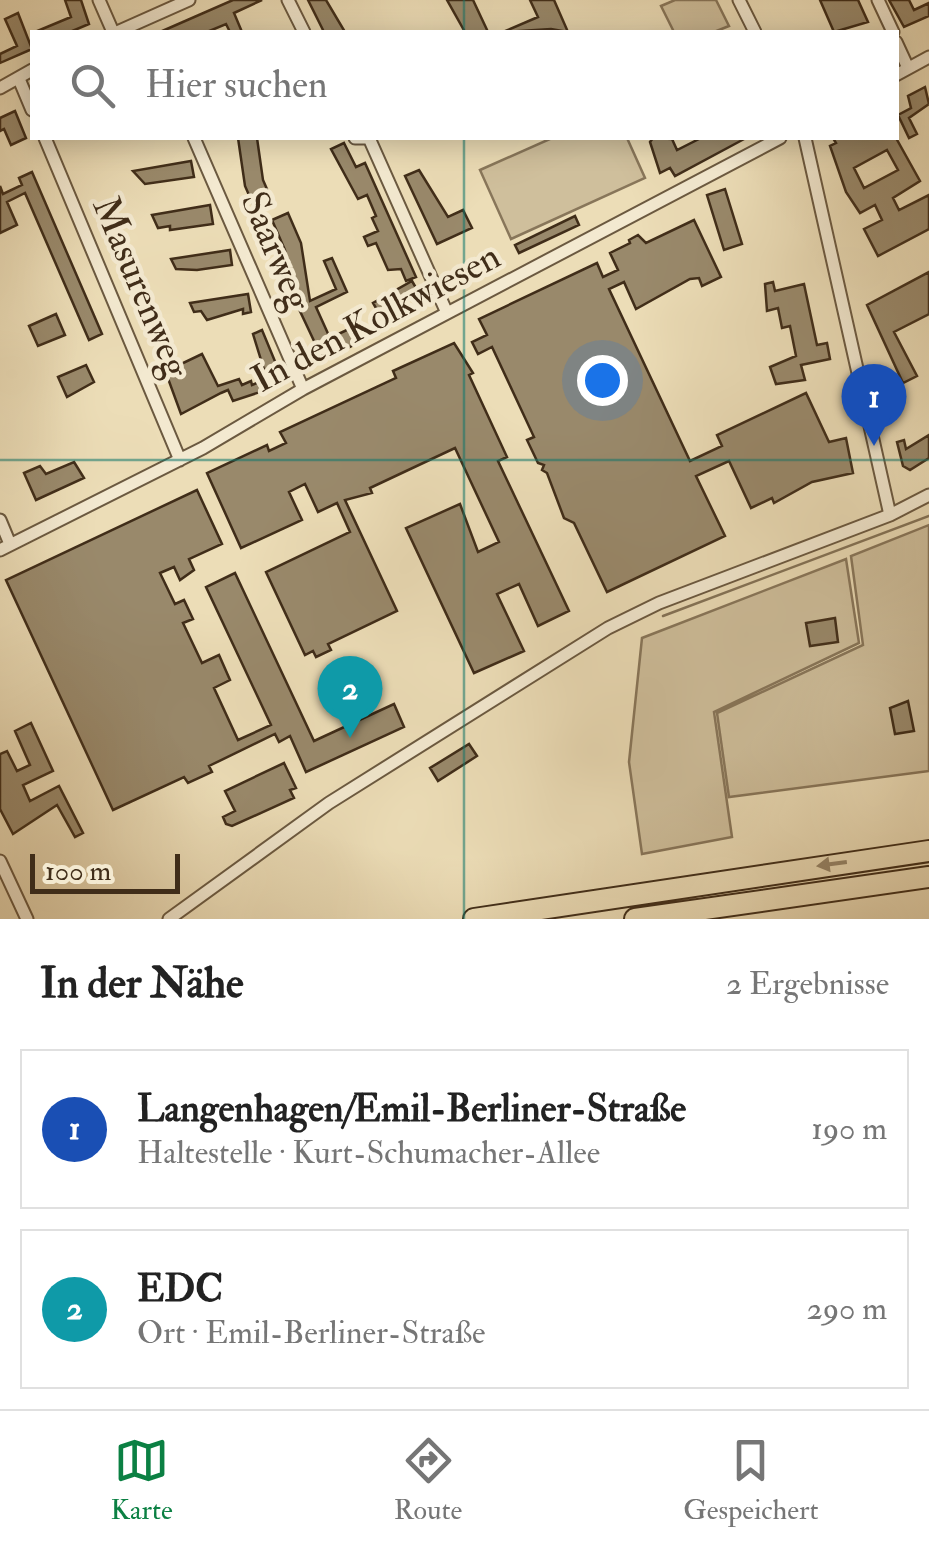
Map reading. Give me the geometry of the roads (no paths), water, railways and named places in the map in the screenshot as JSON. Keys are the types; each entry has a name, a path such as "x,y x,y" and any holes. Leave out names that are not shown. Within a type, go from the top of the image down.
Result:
{"highway":[{"path":"474,919 929,851"},
{"path":"635,919 929,877"}],"street":[{"path":"100,0 114,30"},
{"path":"147,26 189,0"},
{"path":"288,0 303,30"},
{"path":"739,0 754,30"},
{"path":"878,0 891,30"},
{"path":"902,72 929,58"},
{"path":"0,88 30,71"},
{"path":"19,79 30,105"},
{"name":"Masurenweg","path":"45,140 180,460"},
{"name":"Saarweg","path":"195,140 302,389"},
{"path":"371,140 446,313"},
{"name":"In den Kolkwiesen","path":"5,547 180,460 302,389 776,140"},
{"path":"805,140 890,514"},
{"path":"169,919 329,803 620,621 929,495"},
{"path":"0,520 5,547"},
{"path":"0,861 27,919"}],"waterway":[{"path":"663,616 929,516"}],"place":[{"name":"Langenhagen/Emil-Berliner-Straße","path":"874,446"},
{"name":"EDC","path":"350,738"}]}
